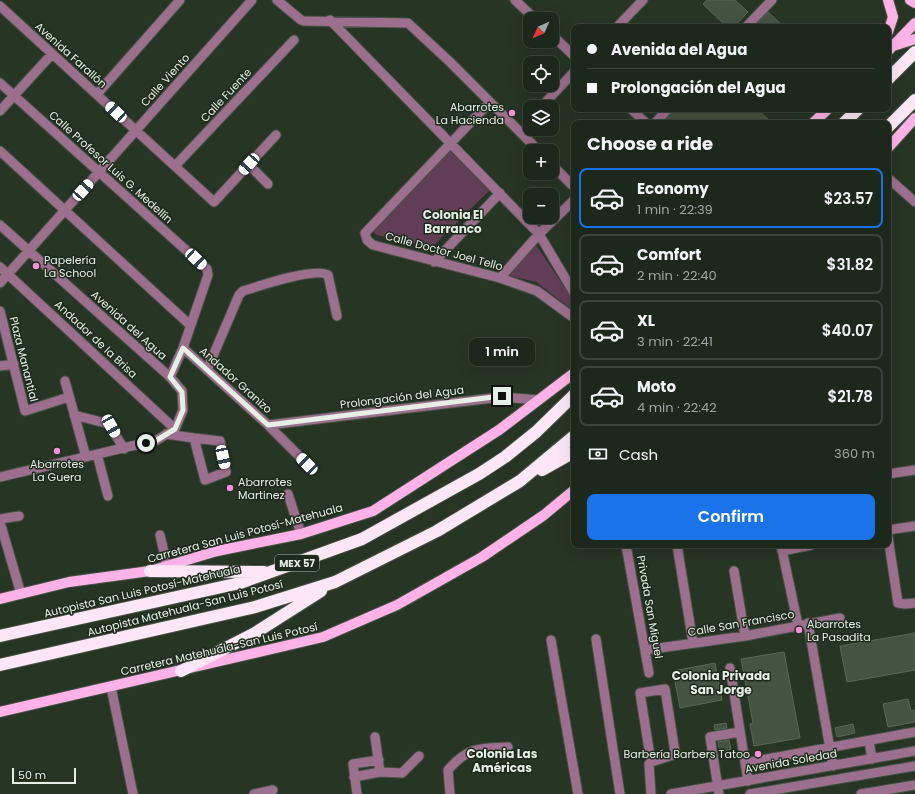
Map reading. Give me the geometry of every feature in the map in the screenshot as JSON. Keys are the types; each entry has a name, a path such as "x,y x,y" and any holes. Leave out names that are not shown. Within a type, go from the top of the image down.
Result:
{"highway":[{"path":"891,77 915,52"},
{"path":"891,124 915,100"},
{"path":"847,120 855,112"},
{"path":"559,410 571,392"},
{"name":"Autopista San Luis Potosí-Matehuala","path":"0,636 240,583 362,539 444,494 505,457 536,432 571,398"},
{"name":"Autopista Matehuala-San Luis Potosí","path":"0,665 255,607 335,582 438,532 520,481 571,438"},
{"path":"520,481 571,454"},
{"path":"150,571 271,572"},
{"path":"181,671 255,633 335,582"}],"main road":[{"path":"888,0 891,5 893,17 891,24"},
{"path":"910,0 915,4"},
{"path":"891,48 913,26"},
{"path":"891,48 915,39"},
{"path":"809,120 816,112"},
{"path":"816,120 825,112"},
{"path":"891,144 915,118"},
{"path":"891,144 915,125"},
{"name":"Carretera San Luis Potosí-Matehuala","path":"0,599 69,582 150,571 217,551 301,534 373,511 498,430 571,375"},
{"name":"Carretera Matehuala-San Luis Potosí","path":"0,712 323,637 397,605 482,557 544,515 571,492"}],"street":[{"path":"97,94 180,0"},
{"name":"Calle Viento","path":"0,283 252,0"},
{"path":"277,0 301,20 408,23 531,144"},
{"path":"515,0 528,12"},
{"path":"620,24 643,0"},
{"path":"749,24 772,0"},
{"name":"Avenida Farallón","path":"0,6 214,202 249,164"},
{"path":"330,20 451,142 539,234 571,289"},
{"name":"Calle Fuente","path":"175,166 294,40"},
{"path":"559,42 571,53"},
{"path":"0,111 52,54"},
{"path":"548,100 571,75"},
{"name":"Calle Profesor Luis G. Medellín","path":"0,83 100,171 206,269 208,275 190,325"},
{"name":"Calle Doctor Joel Tello","path":"490,102 365,232 367,240 373,245 500,278 536,291 571,316"},
{"path":"634,112 643,120"},
{"path":"658,120 665,112"},
{"path":"268,184 249,164 276,135"},
{"path":"0,151 190,325 183,348 170,377"},
{"path":"559,172 571,184"},
{"path":"891,181 915,202"},
{"path":"434,262 500,193"},
{"path":"500,278 539,234 571,203"},
{"name":"Avenida del Agua","path":"0,226 170,377 182,392 183,410 175,429"},
{"name":"Andador de la Brisa","path":"0,267 175,429"},
{"path":"207,370 239,295 244,291 286,278 322,273 328,275 337,316"},
{"name":"Plaza Manantial","path":"0,311 25,411 70,397"},
{"name":"Andador Granizo","path":"183,348 268,425 307,464"},
{"path":"0,366 14,364"},
{"path":"65,381 86,457"},
{"name":"Prolongación del Agua","path":"268,425 502,396 539,400"},
{"path":"74,415 109,424 124,449"},
{"path":"0,477 157,440 175,429"},
{"path":"166,434 220,441 226,472 205,480 194,438"},
{"path":"97,454 108,496"},
{"path":"891,474 915,470"},
{"path":"288,494 301,534"},
{"path":"19,516 0,521 21,594"},
{"path":"891,530 915,526"},
{"path":"160,535 167,566"},
{"name":"Privada San Miguel","path":"627,548 650,673"},
{"path":"677,548 692,643"},
{"path":"781,548 798,625"},
{"path":"890,548 898,602 905,604 915,603"},
{"path":"734,571 745,636"},
{"name":"Calle San Francisco","path":"645,650 745,636 840,618"},
{"path":"808,623 833,766"},
{"path":"596,639 620,794"},
{"path":"551,640 578,794"},
{"path":"730,668 748,781"},
{"path":"111,687 133,794"},
{"path":"651,762 673,755 675,752 664,689 640,693 651,762 648,769 651,794"},
{"path":"718,790 710,737 740,732"},
{"path":"745,763 915,732"},
{"path":"375,737 380,772"},
{"path":"869,741 872,759"},
{"path":"450,794 448,770 458,758 476,749 508,747"},
{"name":"Avenida Soledad","path":"671,794 718,790 748,781 915,751"},
{"path":"354,777 380,772 402,773 419,756"},
{"path":"357,794 353,764 379,760"},
{"path":"750,794 915,766"},
{"path":"864,794 915,785"},
{"path":"254,794 273,790"}],"shaded area":[{"path":"451,150 491,189 431,248 377,235 371,230"},
{"path":"536,245 571,297 571,309 536,282 507,275"}],"building":[{"path":"707,0 735,0 748,12 737,24 724,24 703,4"},
{"path":"768,12 781,24 757,24"},
{"path":"672,112 760,112 769,120 666,120"},
{"path":"915,633 915,670 847,682 840,646"},
{"path":"784,652 800,738 754,746 750,724 753,723 741,659"},
{"path":"715,663 722,700 680,708 673,671"},
{"path":"908,699 911,711 915,710 915,722 888,727 883,704"},
{"path":"726,723 727,728 715,730 714,725"},
{"path":"853,724 855,733 837,737 835,728"},
{"path":"729,740 731,749 720,752 718,742"}],"place":[{"name":"Abarrotes La Hacienda","path":"512,113"},
{"name":"Papelería La School","path":"36,266"},
{"name":"Abarrotes La Guera","path":"57,451"},
{"name":"Abarrotes Martinez","path":"230,488"},
{"name":"Abarrotes La Pasadita","path":"799,630"},
{"name":"Barbería Barbers Tatoo","path":"758,754"}],"district":[{"name":"Colonia El Barranco","path":"453,222"},
{"name":"Colonia Privada San Jorge","path":"721,683"},
{"name":"Colonia Las Américas","path":"502,761"}],"route":[{"path":"146,443 157,440 175,429 183,410 182,392 170,377 183,348 268,425 502,396"}]}
